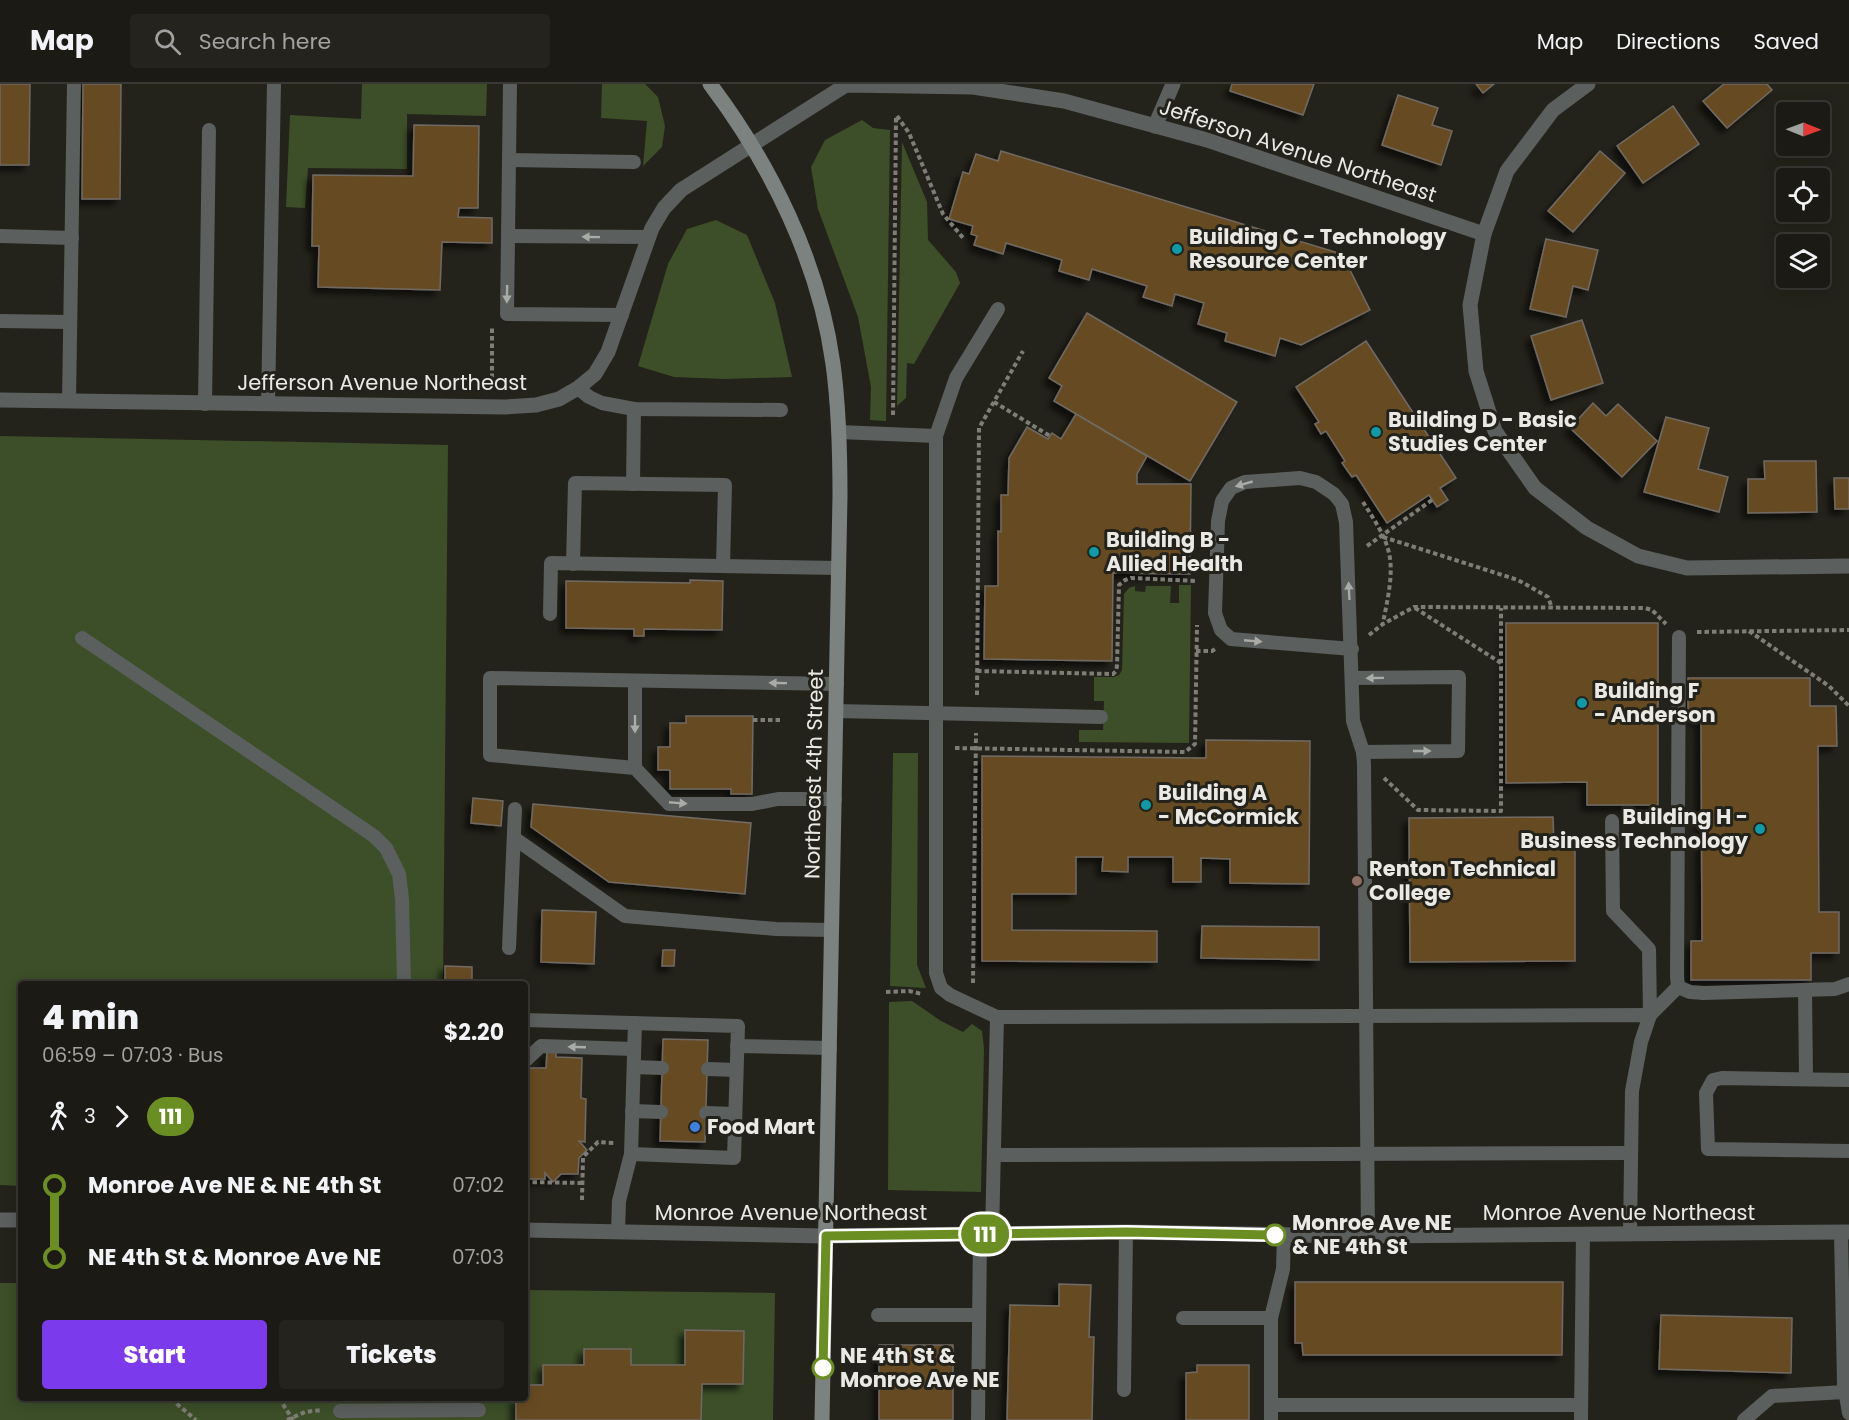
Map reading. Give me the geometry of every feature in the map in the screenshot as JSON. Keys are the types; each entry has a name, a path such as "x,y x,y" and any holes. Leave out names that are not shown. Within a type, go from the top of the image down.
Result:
{"main road":[{"name":"Northeast 4th Street","path":"710,84 751,145 773,183 809,264 832,362 839,432 839,568 822,1420"}],"street":[{"name":"Jefferson Avenue Northeast","path":"0,400 505,407 536,405 559,399 578,388 595,374 608,352 649,237 664,208 681,190 846,84 973,87 1064,101 1207,140 1484,234"},
{"path":"1155,126 1173,84"},
{"path":"1588,84 1553,110 1507,171 1484,234 1470,305 1476,370 1495,431 1535,488 1587,528 1638,556 1687,568 1849,566"},
{"path":"0,1220 18,1220"},
{"name":"Monroe Avenue Northeast","path":"528,1230 826,1236 1126,1232 1368,1236 1845,1232"}],"lane":[{"path":"69,401 74,84"},
{"path":"268,404 274,84"},
{"path":"510,84 507,314 622,315"},
{"path":"205,404 209,130"},
{"path":"509,160 634,162"},
{"path":"508,236 649,237"},
{"path":"0,237 72,238"},
{"path":"998,309 956,378 936,436 936,973 942,988 950,995 997,1017 1650,1015 1678,987"},
{"path":"0,321 70,322"},
{"path":"578,388 589,398 602,403 634,409 781,410"},
{"path":"633,484 634,409"},
{"path":"839,432 936,436"},
{"path":"1352,649 1231,639 1221,630 1215,613 1218,521 1222,501 1231,488 1245,482 1300,478 1316,482 1334,494 1342,504 1347,522 1352,649 1353,721 1363,752 1368,1236"},
{"path":"573,564 574,483 725,486 723,566"},
{"path":"550,614 551,563 839,568"},
{"path":"1678,987 1679,637"},
{"path":"82,638 374,836 386,848 394,862 401,886 404,981"},
{"path":"1352,678 1459,677 1458,751 1363,752"},
{"path":"835,799 778,799 752,804 669,804 635,768 490,755 490,678 837,684"},
{"path":"635,681 635,768"},
{"path":"836,711 1101,717"},
{"path":"509,948 515,809"},
{"path":"1612,821 1613,911 1649,949 1650,1015 1641,1042 1632,1091 1630,1234"},
{"path":"514,838 625,916 776,929 832,930"},
{"path":"1678,987 1690,992 1704,993 1835,989 1849,984"},
{"path":"1805,990 1806,1079"},
{"path":"978,1420 979,1315 994,1155 997,1017"},
{"path":"528,1020 738,1026 734,1158 631,1149"},
{"path":"618,1232 619,1201 631,1149 635,1023"},
{"path":"528,1058 541,1046 634,1049"},
{"path":"737,1046 830,1048"},
{"path":"634,1067 662,1068"},
{"path":"708,1069 736,1070"},
{"path":"1849,1080 1722,1078 1713,1080 1706,1093 1708,1149 1849,1151"},
{"path":"632,1110 661,1112"},
{"path":"706,1113 735,1114"},
{"path":"994,1155 1631,1153"},
{"path":"1124,1390 1126,1232"},
{"path":"1845,1232 1841,1281 1845,1392 1849,1413"},
{"path":"1581,1420 1583,1234"},
{"path":"1271,1420 1271,1318 1283,1269 1284,1235"},
{"path":"878,1315 979,1315"},
{"path":"1183,1318 1271,1318"},
{"path":"1744,1420 1772,1396 1845,1392"},
{"path":"1271,1405 1581,1406"},
{"path":"340,1411 478,1410"}],"path":[{"path":"892,434 896,116 909,133 943,214 964,239"},
{"path":"994,402 1050,436"},
{"path":"1359,496 1383,536 1389,552 1390,577 1383,624"},
{"path":"1348,559 1432,500"},
{"path":"1383,536 1518,580 1548,597 1552,608"},
{"path":"1197,593 1198,570"},
{"path":"977,671 1113,674 1118,666 1119,585 1131,578 1216,581"},
{"path":"1414,607 1501,663"},
{"path":"1352,649 1383,624 1414,607 1652,610 1679,637 1699,632 1849,630"},
{"path":"936,748 1185,752 1195,744 1197,616"},
{"path":"1749,631 1828,686 1849,706"},
{"path":"753,720 780,720"},
{"path":"582,1200 583,1157 598,1142 631,1149"},
{"path":"528,1182 583,1183"},
{"path":"174,1401 196,1420"},
{"path":"281,1401 290,1419 305,1412 340,1411"}],"green space":[{"path":"362,84 487,84 486,116 407,114 407,169 308,168 305,208 286,207 290,115 361,119"},
{"path":"602,84 645,84 658,97 665,126 662,147 643,166 647,121 601,118"},
{"path":"862,120 873,128 890,130 886,421 870,420 871,387 858,317 818,209 811,167 825,140"},
{"path":"902,142 927,202 928,240 956,272 960,283 914,364 907,363 906,398 897,406"},
{"path":"716,220 747,235 775,303 792,377 725,379 674,377 638,366 668,264 687,229"},
{"path":"0,436 448,445 443,981 18,981 18,1186 0,1185"},
{"path":"1179,585 1191,585 1189,743 1079,742 1079,730 1103,730 1104,701 1094,701 1094,677 1114,677 1122,670 1124,594 1129,588 1135,586 1135,591 1145,592 1146,586 1171,586 1170,603 1179,603"},
{"path":"893,753 918,753 917,965 926,988 890,986"},
{"path":"912,1001 941,1021 963,1032 972,1024 982,1031 984,1049 981,1192 888,1190 889,1002"},
{"path":"0,1283 18,1283 18,1401 528,1401 528,1290 775,1293 773,1420 0,1420"}],"building":[{"path":"0,84 30,84 29,165 0,165"},
{"path":"83,84 121,84 120,199 82,199"},
{"path":"1232,84 1314,84 1303,115 1230,91"},
{"path":"1476,84 1494,84 1483,93"},
{"path":"1724,84 1767,84 1772,90 1727,128 1703,101"},
{"path":"1398,95 1438,108 1432,125 1452,131 1441,165 1382,145"},
{"path":"1673,106 1699,144 1643,183 1617,146"},
{"path":"414,125 479,126 478,208 459,208 458,217 492,218 492,243 442,242 440,290 318,287 319,246 312,246 313,175 413,176"},
{"name":"Building C - Technology Resource Center","path":"1001,151 1342,254 1370,310 1301,345 1280,338 1275,356 1225,341 1227,333 1198,324 1204,303 1175,294 1172,306 1143,297 1147,286 1092,269 1089,280 1059,271 1062,260 1006,243 1003,254 974,245 977,236 971,234 973,226 949,219 963,172 969,174 976,154 998,161"},
{"path":"1600,151 1625,173 1573,232 1548,211"},
{"path":"1546,239 1598,250 1588,290 1573,286 1566,317 1530,309"},
{"path":"1087,313 1237,402 1190,481 1054,401 1062,386 1049,378"},
{"path":"1582,320 1603,383 1551,400 1531,336"},
{"name":"Building D - Basic Studies Center","path":"1366,341 1456,478 1440,488 1448,500 1437,507 1429,495 1387,523 1356,475 1352,477 1342,463 1345,461 1326,431 1321,434 1315,424 1319,422 1296,387"},
{"path":"1593,403 1606,416 1618,404 1657,441 1622,477 1570,428"},
{"name":"Building B - Allied Health","path":"1076,414 1147,456 1137,474 1137,484 1191,484 1190,574 1113,573 1112,661 984,659 985,586 998,586 998,531 1001,532 1001,495 1008,495 1009,458 1027,427 1048,439 1052,433 1061,439"},
{"path":"1666,417 1709,428 1698,469 1728,477 1719,512 1644,492"},
{"path":"1764,461 1816,461 1817,512 1748,513 1748,479 1765,479"},
{"path":"1834,478 1849,478 1849,509 1835,509"},
{"path":"690,580 723,581 722,630 644,629 644,636 634,636 634,629 566,628 566,581 690,583"},
{"name":"Building F - Anderson","path":"1506,623 1658,623 1658,805 1587,805 1587,782 1506,783"},
{"name":"Building H - Business Technology","path":"1688,678 1810,678 1810,706 1836,706 1837,746 1818,746 1819,912 1839,912 1839,953 1811,953 1811,980 1691,980 1691,941 1702,941 1701,718 1688,718"},
{"path":"686,716 753,716 752,794 731,794 731,789 670,789 670,770 658,770 658,747 670,747 670,723 686,723"},
{"name":"Building A - McCormick","path":"1206,740 1310,741 1309,884 1230,883 1230,859 1201,858 1201,882 1173,882 1173,857 1128,857 1128,872 1102,871 1103,857 1076,857 1076,894 1012,894 1012,930 1157,931 1157,962 982,961 982,756 1206,758"},
{"path":"473,798 503,801 501,826 471,823"},
{"path":"533,804 751,823 745,894 609,882 531,827"},
{"path":"1553,817 1554,843 1575,843 1575,961 1410,962 1409,818"},
{"path":"542,910 596,912 594,964 541,962"},
{"path":"1202,926 1319,927 1319,960 1201,958"},
{"path":"663,950 675,950 674,966 662,966"},
{"path":"445,966 472,967 472,981 445,981"},
{"path":"663,1039 708,1040 705,1142 660,1141"},
{"path":"547,1051 556,1052 556,1057 582,1058 581,1098 586,1099 585,1142 579,1141 587,1150 579,1158 578,1174 561,1174 553,1182 545,1173 545,1179 528,1179 528,1068 546,1068"},
{"path":"1295,1282 1563,1282 1562,1355 1303,1355 1302,1343 1295,1343"},
{"path":"1059,1284 1091,1285 1089,1337 1094,1337 1092,1420 1007,1420 1010,1305 1059,1306"},
{"path":"1661,1315 1792,1318 1791,1373 1659,1369"},
{"path":"685,1330 744,1331 743,1384 702,1384 701,1420 516,1420 516,1401 528,1401 528,1385 543,1385 543,1365 584,1365 584,1349 631,1349 631,1365 685,1365"},
{"path":"879,1345 953,1345 953,1420 879,1420"},
{"path":"1197,1365 1249,1365 1249,1420 1186,1420 1186,1373 1197,1372"}],"bus line":[{"name":"111","path":"823,1368 826,1236 1126,1232 1275,1235"}],"place":[{"name":"Building C - Technology Resource Center","path":"1177,249"},
{"name":"Building D - Basic Studies Center","path":"1376,432"},
{"name":"Building B - Allied Health","path":"1094,552"},
{"name":"Building F - Anderson","path":"1582,703"},
{"name":"Building A - McCormick","path":"1146,805"},
{"name":"Building H - Business Technology","path":"1760,829"},
{"name":"Renton Technical College","path":"1357,881"},
{"name":"Food Mart","path":"695,1127"},
{"name":"Monroe Ave NE & NE 4th St","path":"1275,1235"},
{"name":"NE 4th St & Monroe Ave NE","path":"823,1368"}]}
